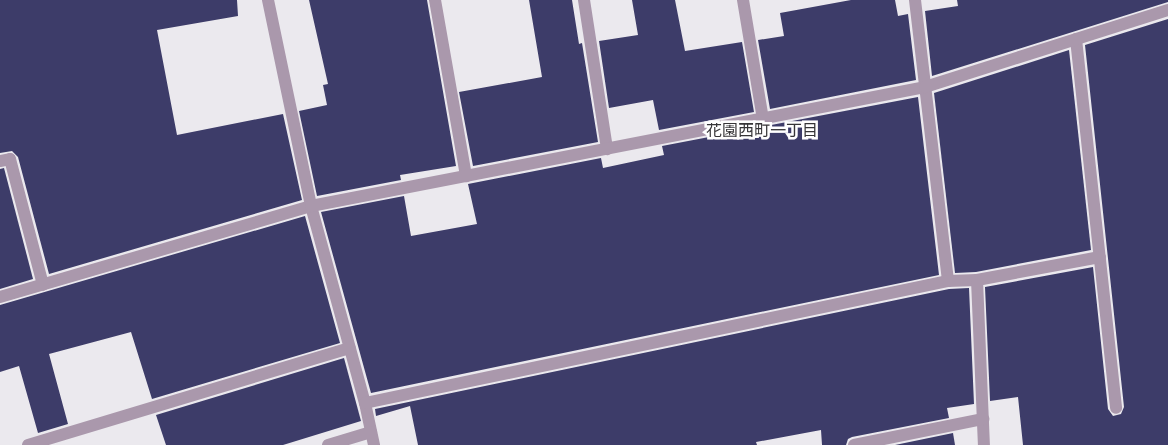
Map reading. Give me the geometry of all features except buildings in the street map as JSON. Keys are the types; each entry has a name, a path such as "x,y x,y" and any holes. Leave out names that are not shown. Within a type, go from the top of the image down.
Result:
{"street":[{"path":"268,0 311,206 365,403 374,445"},
{"path":"435,0 466,176"},
{"path":"584,0 607,149"},
{"path":"743,0 762,119"},
{"path":"915,0 948,281"},
{"path":"0,298 311,206 925,87 1168,10"},
{"path":"1076,39 1116,408"},
{"path":"0,161 10,159 43,285"},
{"path":"365,403 948,281 977,280 1100,257"},
{"path":"977,280 984,445"},
{"path":"28,445 350,348"},
{"path":"854,445 983,419"},
{"path":"328,445 371,432"}],"district":[{"name":"花園西町一丁目","path":"762,130"}]}
